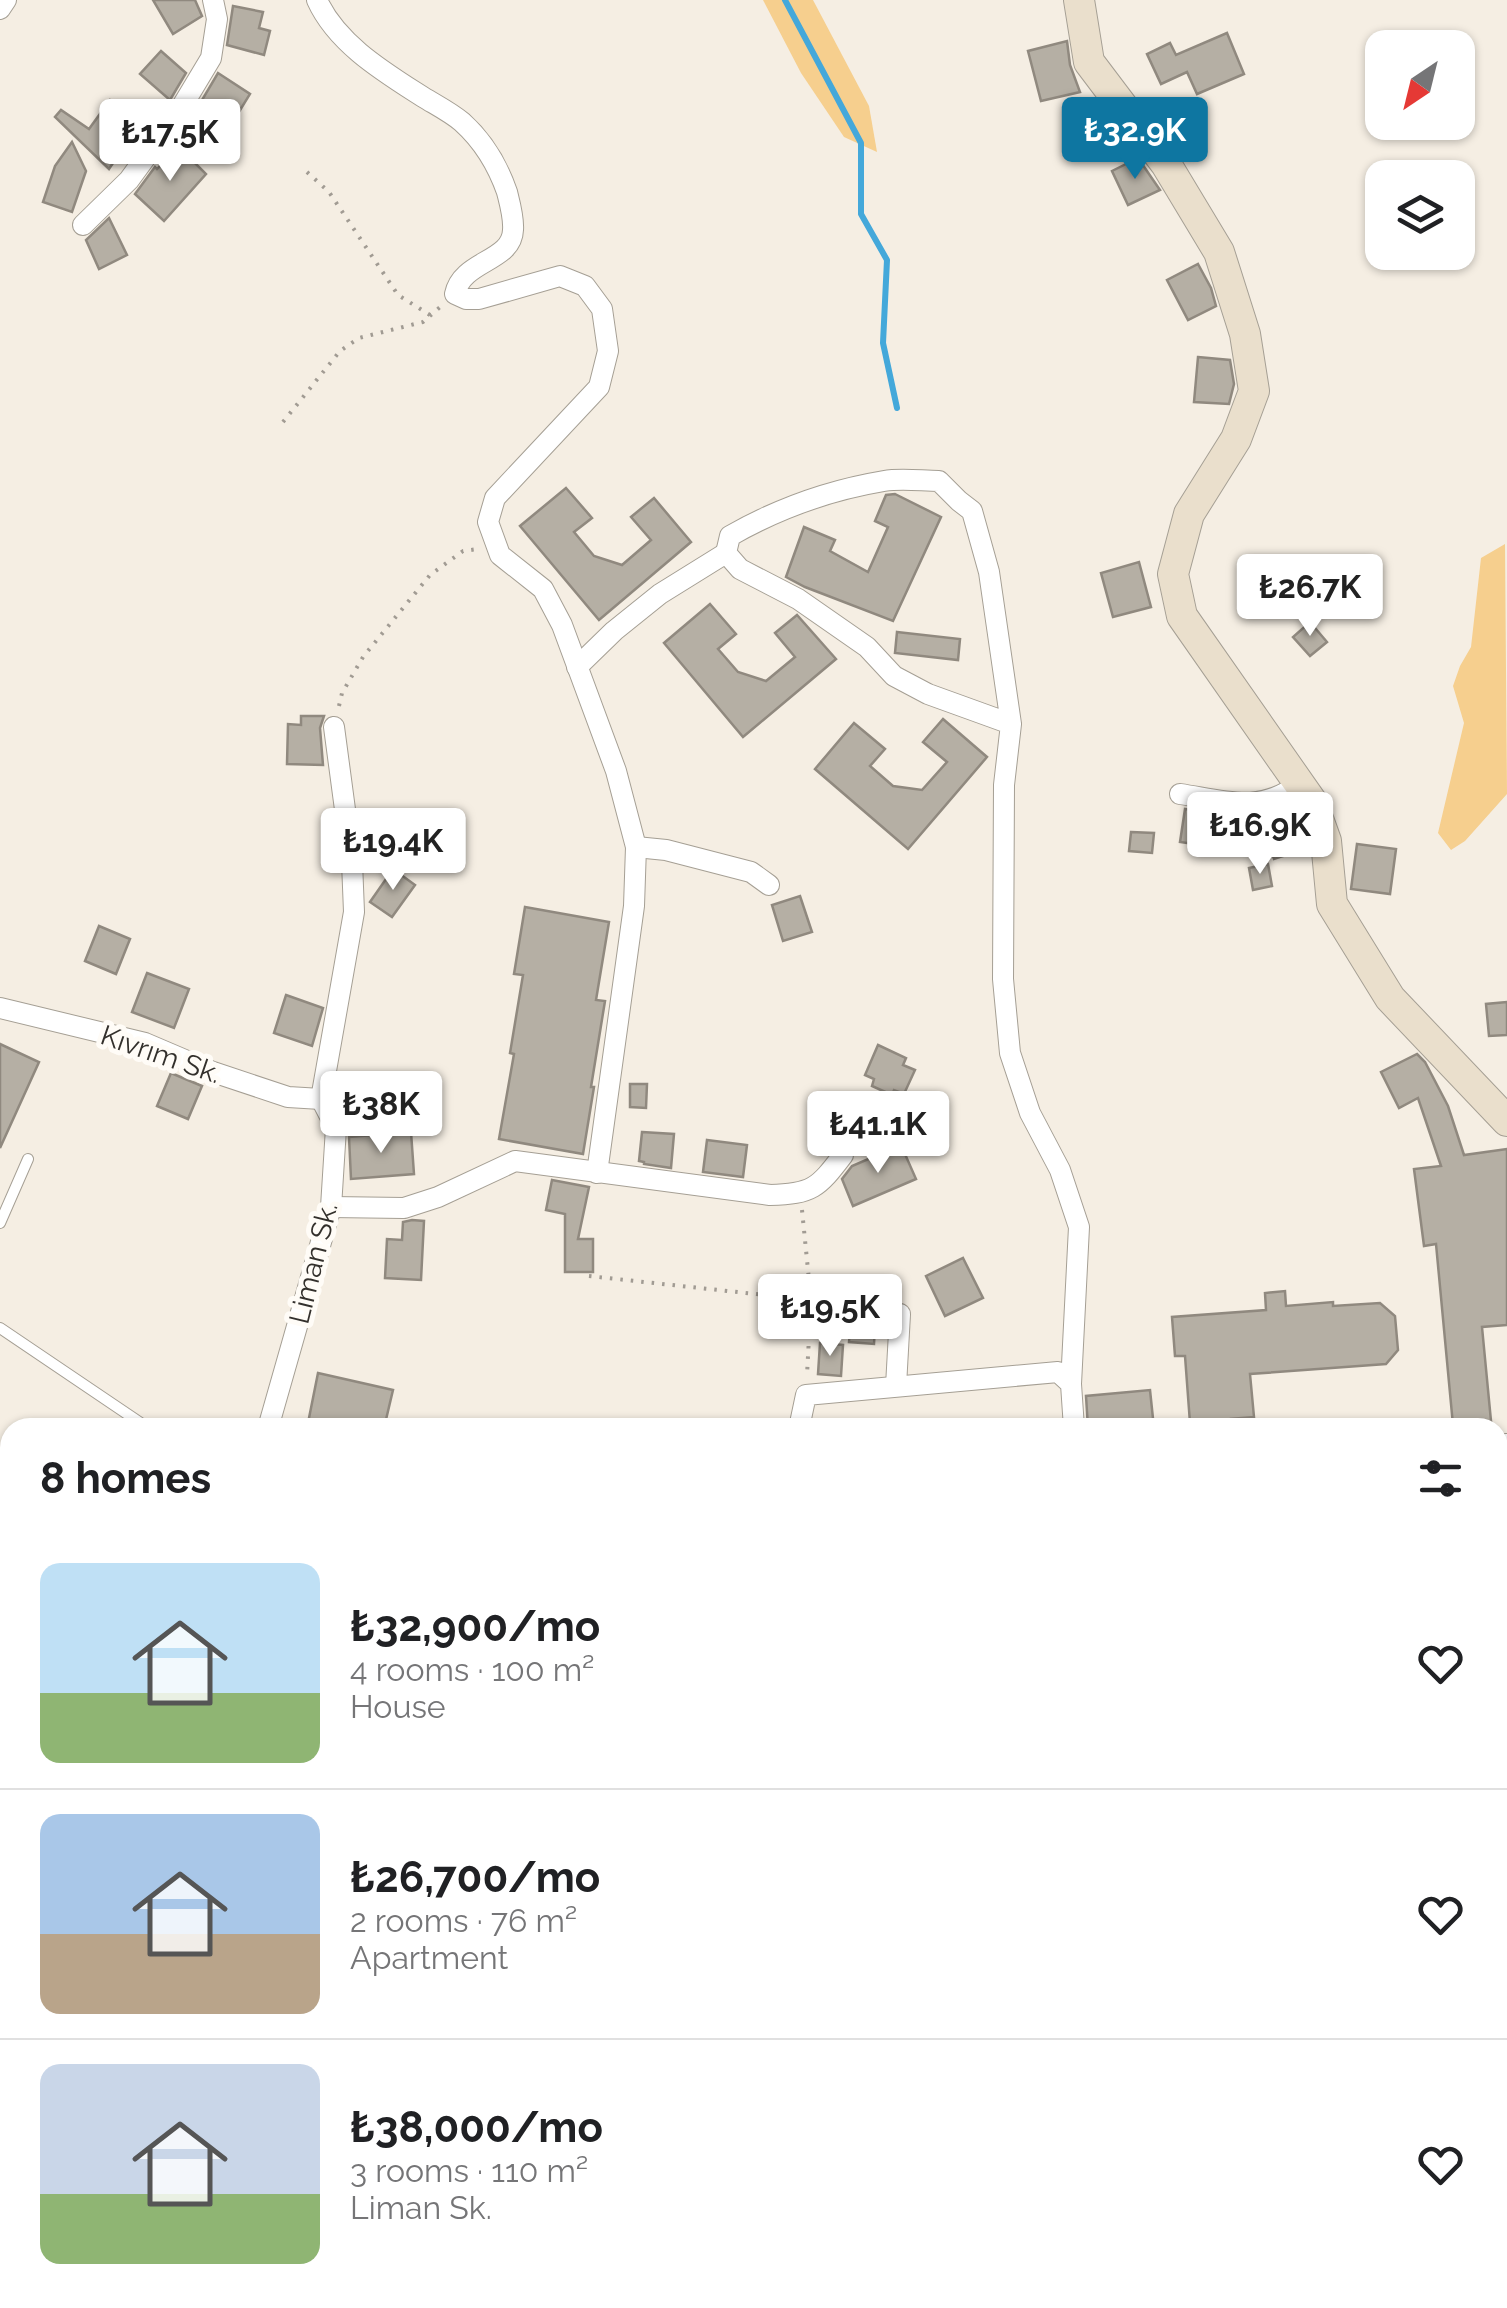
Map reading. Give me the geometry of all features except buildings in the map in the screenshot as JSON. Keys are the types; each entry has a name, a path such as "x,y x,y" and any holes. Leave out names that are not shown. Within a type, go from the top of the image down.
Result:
{"street":[{"path":"0,8 6,0"},
{"path":"83,225 128,180 178,113 211,58 216,20 213,0"},
{"path":"317,0 322,12 349,44 462,122 499,168 514,234 504,250 469,270 457,282 455,294 479,300 560,276 585,286 602,309 608,351 600,387 495,498 488,522 500,555 543,590 562,624 616,771 636,848 634,906 597,1173"},
{"path":"1079,0 1089,62 1166,164 1219,252 1245,334 1254,391 1236,439 1189,514 1173,574 1182,616 1312,802 1326,841 1332,904 1390,998 1507,1121"},
{"path":"577,667 660,594 726,553 730,536 817,496 887,480 940,481 972,510 988,572 1012,724 1004,785 1003,979 1010,1053 1030,1114 1060,1170 1079,1227 1071,1384 1073,1418"},
{"path":"726,553 740,569 798,600 854,638 894,676 928,694 1012,724"},
{"path":"320,1098 354,912 352,862 334,728"},
{"path":"1180,794 1257,803 1282,797 1299,784"},
{"path":"636,848 666,850 751,872 769,886"},
{"name":"Kıvrım Sk.","path":"0,1008 145,1043 213,1072 288,1097 320,1098"},
{"name":"Liman Sk.","path":"271,1418 331,1206 336,1128 320,1098"},
{"path":"331,1206 404,1208 438,1198 515,1161 770,1196 801,1194 823,1181 843,1155"},
{"path":"896,1386 900,1314"},
{"path":"801,1418 806,1394 1058,1372 1071,1384"}],"lane":[{"path":"0,1223 28,1160"},
{"path":"0,1328 133,1418"}],"path":[{"path":"308,172 340,207 398,295 430,315"},
{"path":"283,422 340,352 359,338 423,322 455,294"},
{"path":"334,728 342,693 364,657 430,575 463,552 497,546"},
{"path":"801,1194 811,1300 806,1394"},
{"path":"589,1276 811,1300"}],"shaded area":[{"path":"763,0 813,0 869,106 877,152 844,137 801,73"},
{"path":"1505,544 1507,794 1465,841 1451,850 1438,833 1464,723 1453,686 1471,647 1481,558"}],"waterway":[{"path":"785,0 861,143 861,214 887,260 883,343 897,408"}]}
